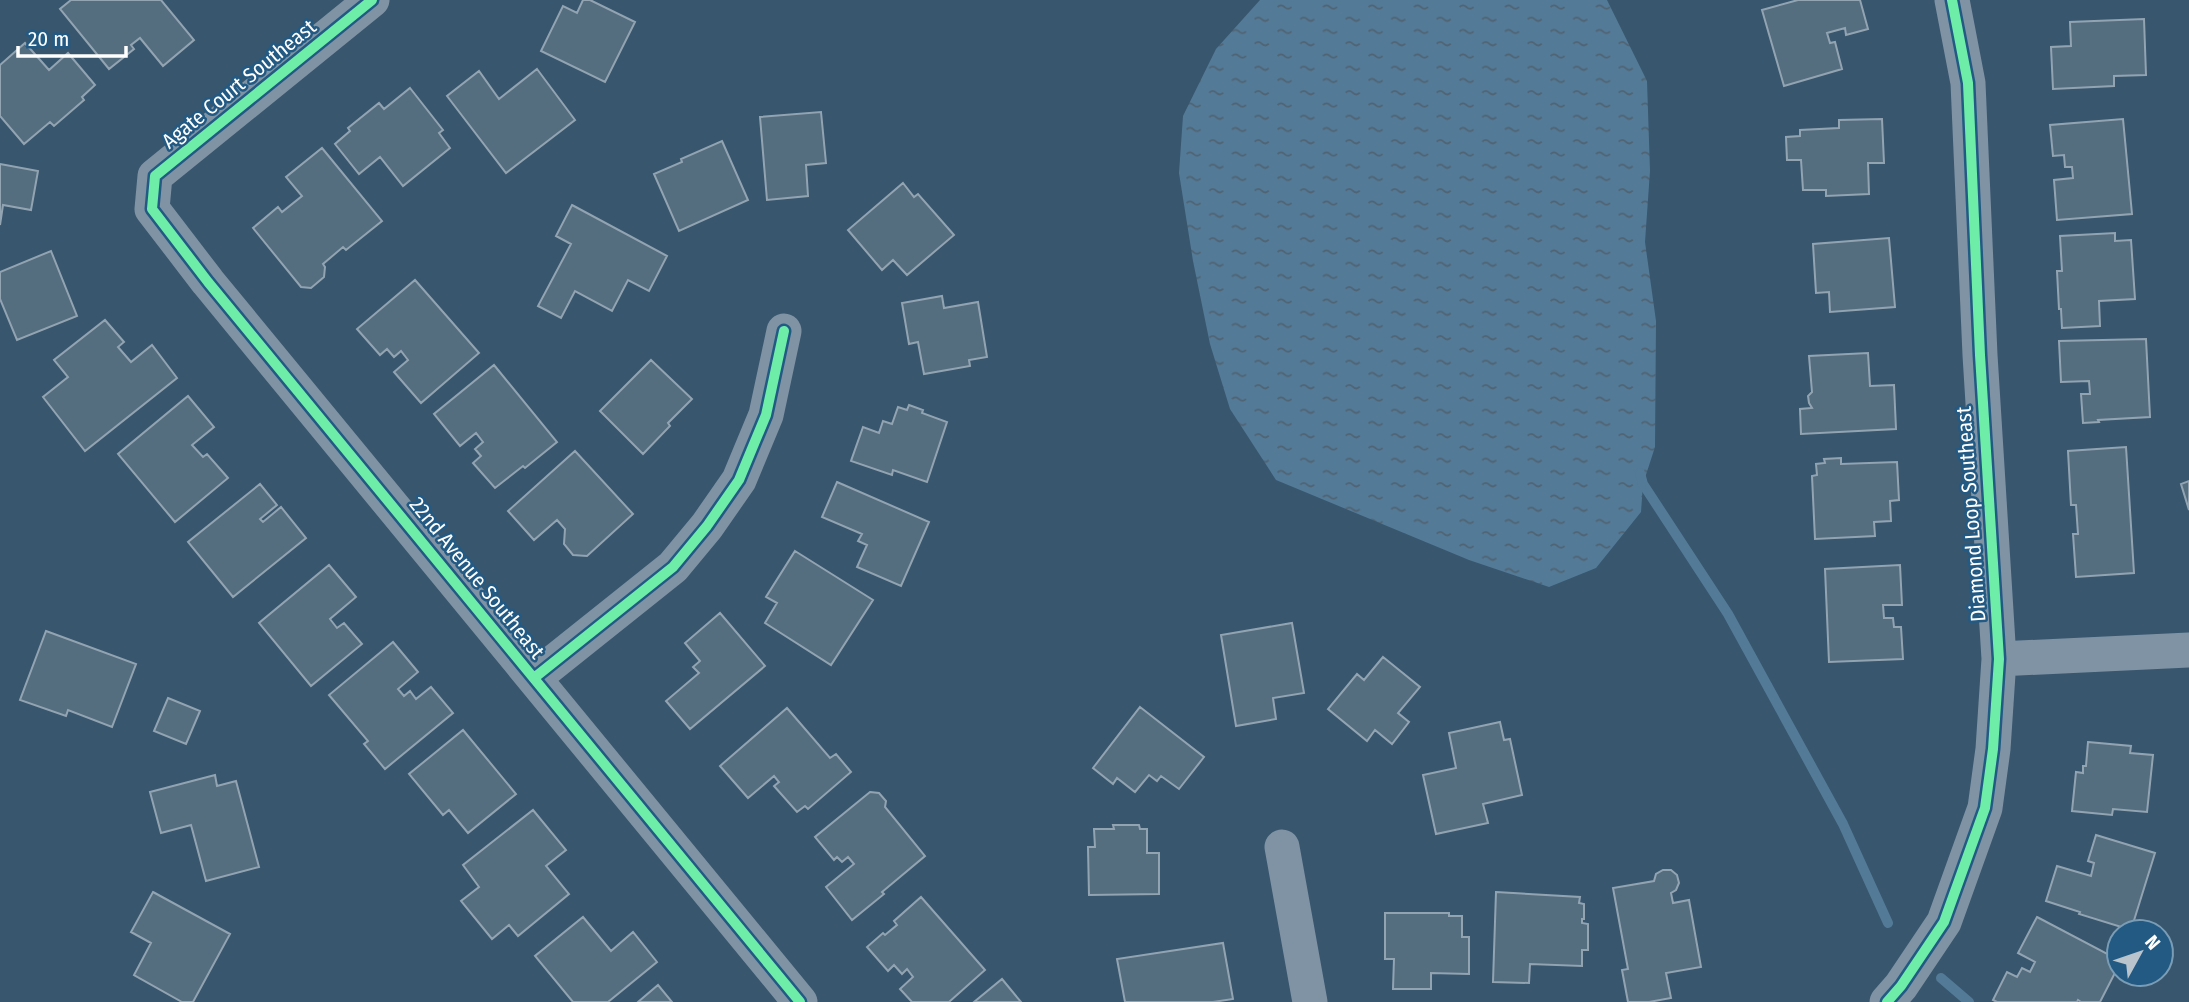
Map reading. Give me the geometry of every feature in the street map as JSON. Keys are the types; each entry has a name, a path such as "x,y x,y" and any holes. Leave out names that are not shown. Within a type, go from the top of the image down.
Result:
{"street":[{"name":"Agate Court Southeast","path":"152,209 155,176 372,0"},
{"name":"Diamond Loop Southeast","path":"1887,1002 1901,986 1944,922 1985,808 1993,749 1999,659 1980,355 1968,83 1952,0"},
{"name":"22nd Avenue Southeast","path":"152,209 208,282 800,1002"},
{"path":"534,678 673,567 707,526 739,480 766,415 784,331"},
{"path":"1999,659 2189,650"},
{"path":"1282,847 1310,1002"}],"water":[{"path":"1260,0 1607,0 1647,81 1650,171 1645,242 1656,321 1655,447 1643,484 1641,512 1596,568 1549,587 1469,560 1276,480 1230,409 1210,344 1193,261 1179,173 1183,116 1216,49"}],"building":[{"path":"71,0 161,0 194,40 163,66 140,38 131,45 134,49 109,69 60,9"},
{"path":"583,0 590,0 635,22 605,82 541,51 563,6 577,13"},
{"path":"1798,0 1860,0 1868,29 1846,35 1845,28 1827,33 1830,43 1835,42 1842,69 1784,86 1762,10"},
{"path":"2144,19 2146,75 2114,76 2114,86 2053,89 2051,47 2071,46 2070,22"},
{"path":"25,43 49,70 68,53 95,85 82,97 84,100 54,126 50,122 24,144 0,116 0,65"},
{"path":"537,69 575,120 506,173 447,96 479,71 499,99"},
{"path":"410,88 443,130 439,133 450,148 403,186 380,157 359,174 335,144 350,131 348,128 379,103 384,109"},
{"path":"821,112 826,163 806,165 808,196 767,200 760,117"},
{"path":"1882,119 1884,163 1868,163 1869,194 1826,196 1826,190 1803,190 1801,160 1787,160 1786,137 1800,136 1800,130 1839,128 1839,120"},
{"path":"2123,119 2132,214 2057,220 2054,180 2073,178 2072,167 2065,167 2064,155 2053,156 2050,125"},
{"path":"722,141 748,200 679,231 654,174"},
{"path":"322,148 382,221 346,250 343,247 323,264 324,277 311,288 301,287 253,228 278,207 282,212 302,196 286,177"},
{"path":"0,164 38,171 31,210 3,205 0,225"},
{"path":"903,183 914,197 918,194 954,235 907,275 893,260 882,270 848,230"},
{"path":"572,205 667,256 649,291 628,280 612,311 575,291 561,318 538,306 571,244 556,236"},
{"path":"2115,233 2115,241 2131,240 2135,299 2099,301 2100,326 2062,328 2057,271 2062,271 2060,236"},
{"path":"1889,238 1895,307 1830,312 1829,292 1816,293 1813,244"},
{"path":"51,251 77,316 17,340 0,299 0,272"},
{"path":"415,280 479,353 421,403 394,372 408,360 401,351 394,357 387,349 380,355 357,329"},
{"path":"942,296 944,308 978,302 987,357 969,360 970,366 924,374 918,342 909,344 902,303"},
{"path":"105,320 124,342 118,347 131,362 152,345 177,378 85,451 43,397 68,377 54,360"},
{"path":"2146,339 2150,417 2083,423 2081,394 2090,394 2089,381 2061,382 2059,341"},
{"path":"1868,353 1870,386 1894,385 1896,429 1801,434 1800,409 1812,408 1808,396 1812,392 1809,356"},
{"path":"651,360 692,399 643,454 600,411"},
{"path":"494,365 557,442 495,488 473,463 481,456 475,449 483,442 476,433 460,446 434,414"},
{"path":"188,396 214,427 192,445 203,457 207,454 228,478 175,522 118,454"},
{"path":"909,405 947,422 927,482 893,470 892,475 851,461 863,427 879,433 883,421 892,424 898,407 907,410"},
{"path":"2126,447 2134,573 2076,577 2073,534 2078,534 2076,505 2071,505 2068,451"},
{"path":"575,451 633,514 587,556 573,555 564,544 565,529 557,520 534,540 508,511"},
{"path":"1841,458 1841,464 1897,462 1899,500 1890,501 1891,521 1874,522 1875,536 1815,539 1812,476 1817,475 1816,464 1825,463 1824,459"},
{"path":"2189,481 2189,510 2181,484"},
{"path":"837,482 929,522 901,586 857,567 867,545 858,541 862,534 822,517"},
{"path":"260,484 277,505 260,519 263,522 281,507 306,538 233,597 188,542"},
{"path":"795,551 873,600 831,665 765,623 777,603 766,597"},
{"path":"329,565 356,597 330,619 337,628 344,623 362,644 311,686 259,623"},
{"path":"1900,565 1902,605 1883,605 1884,618 1893,618 1894,627 1901,627 1903,659 1829,662 1825,569"},
{"path":"720,613 765,666 690,729 666,701 699,673 693,667 700,661 685,643"},
{"path":"1292,623 1304,693 1273,698 1276,719 1236,726 1221,635"},
{"path":"46,631 136,664 112,727 68,710 66,716 20,700"},
{"path":"393,642 418,672 398,689 404,696 410,691 416,699 431,687 453,713 385,769 364,744 368,741 329,695"},
{"path":"1383,657 1420,687 1398,713 1409,722 1392,744 1375,730 1367,741 1328,709 1357,674 1364,680"},
{"path":"168,698 200,711 186,744 154,731"},
{"path":"1140,707 1204,757 1179,789 1161,776 1157,781 1149,775 1135,792 1117,778 1113,784 1093,768"},
{"path":"787,708 830,758 836,754 851,772 808,809 805,806 797,812 774,786 779,782 774,776 748,798 720,766"},
{"path":"1500,722 1504,740 1510,739 1522,795 1483,804 1488,823 1436,834 1423,775 1456,768 1449,733"},
{"path":"463,730 516,794 468,833 449,810 443,815 409,774"},
{"path":"2088,742 2131,746 2130,753 2153,755 2147,812 2113,809 2112,815 2072,811 2076,772 2083,773 2083,766 2086,766"},
{"path":"215,775 217,786 236,781 259,867 206,881 191,825 161,833 150,792"},
{"path":"870,792 879,793 886,801 885,807 925,856 852,920 826,887 854,864 848,857 842,862 837,857 834,860 815,837"},
{"path":"533,810 566,850 546,866 569,894 518,936 509,925 492,939 461,901 479,887 463,865"},
{"path":"1113,825 1139,825 1140,829 1147,829 1147,853 1159,853 1159,894 1089,895 1088,847 1095,847 1094,829 1114,829"},
{"path":"2096,835 2155,853 2135,918 2105,918 2105,922 2046,901 2057,866 2091,876 2094,863 2088,861"},
{"path":"1671,870 1677,875 1679,883 1671,893 1673,903 1689,900 1701,967 1666,973 1671,998 1628,1002 1622,970 1628,969 1613,888 1654,881 1656,874"},
{"path":"153,892 230,934 193,1002 182,1002 134,975 151,943 131,932"},
{"path":"1496,892 1580,897 1579,903 1584,904 1582,923 1588,924 1588,950 1582,950 1582,966 1530,964 1529,983 1493,982"},
{"path":"921,897 985,970 949,1002 912,1002 900,989 913,977 907,969 902,974 894,965 888,971 867,947 897,925 894,921"},
{"path":"1385,913 1449,913 1449,916 1462,916 1462,937 1469,937 1469,974 1431,973 1431,989 1393,989 1394,959 1385,959"},
{"path":"583,917 611,951 633,932 657,962 608,1002 573,1002 535,956"},
{"path":"2037,917 2105,953 2105,988 2107,988 2100,1002 1997,1002 1993,1000 2007,972 2017,977 2022,968 2030,972 2035,962 2018,953"},
{"path":"1223,943 1233,999 1213,1002 1125,1002 1117,959"},
{"path":"1002,979 1021,1002 974,1002"},
{"path":"658,985 672,1002 638,1002"}],"waterway":[{"path":"1640,473 1643,484 1728,614 1843,824 1888,923"},
{"path":"1941,978 1969,1002"}],"cycle path":[{"path":"372,0 155,176 152,209 208,282 800,1002"},
{"path":"1887,1002 1901,986 1944,922 1985,808 1993,749 1999,659 1980,355 1968,83 1952,0"},
{"path":"534,678 673,567 707,526 739,480 766,415 784,331"}]}
